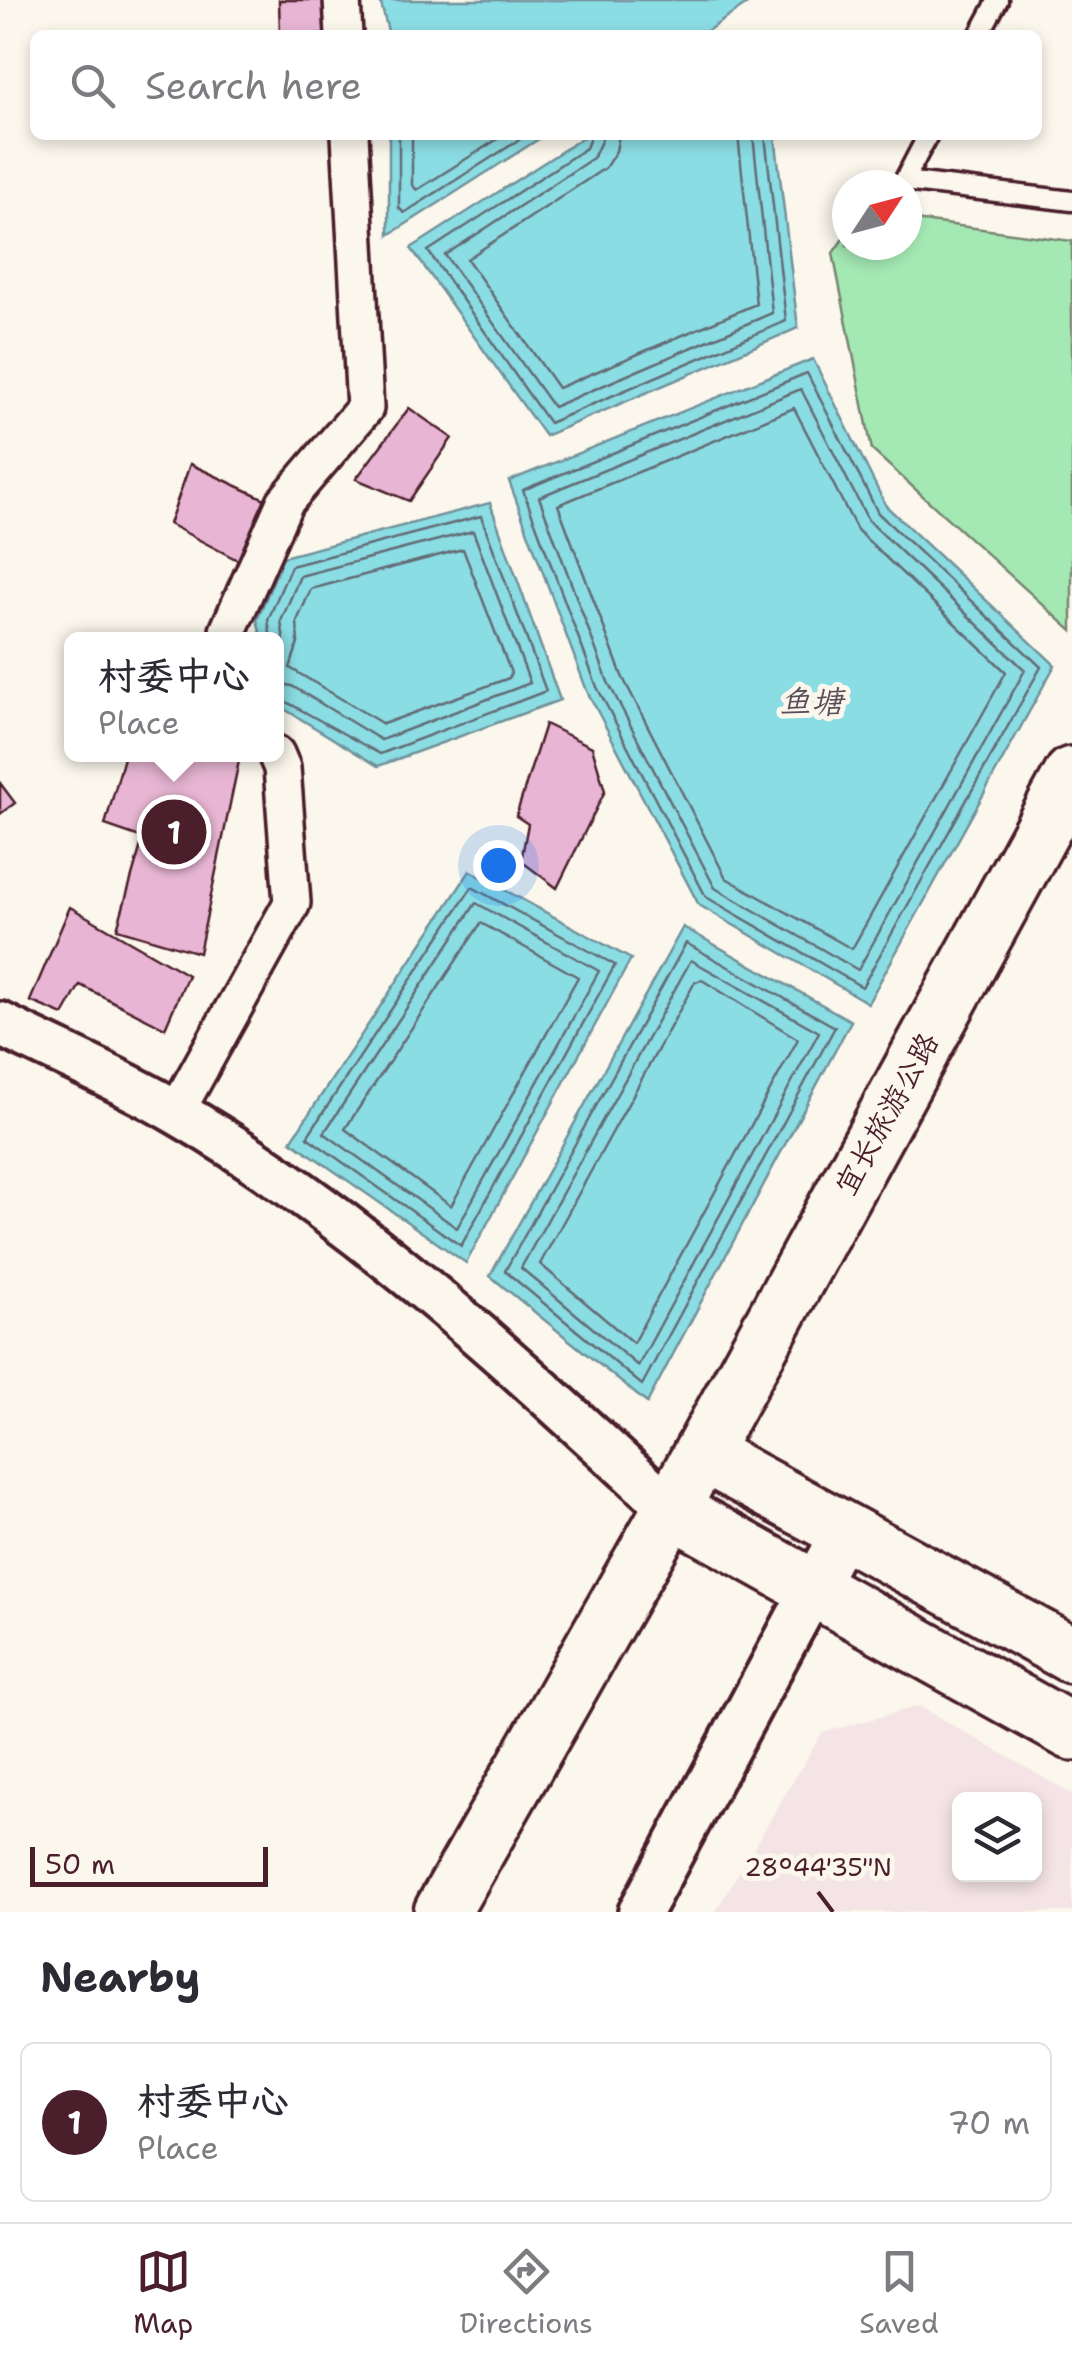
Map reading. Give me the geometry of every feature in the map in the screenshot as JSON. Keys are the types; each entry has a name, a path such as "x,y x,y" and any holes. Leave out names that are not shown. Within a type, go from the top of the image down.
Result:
{"main road":[{"name":"宜长旅游公路","path":"717,1461 1072,775"},
{"name":"宜长旅游公路","path":"717,1461 1072,848"},
{"path":"482,1912 717,1461 1072,1655"},
{"path":"687,1517 1072,1732"},
{"path":"442,1912 687,1517"}],"street":[{"path":"342,0 344,30"},
{"path":"228,632 284,502 365,408 350,140"},
{"path":"176,1112 292,903 279,762"},
{"path":"0,1024 176,1112 346,1226 456,1312 687,1517"},
{"path":"640,1912 844,1530"}],"lane":[{"path":"983,30 998,0"},
{"path":"925,140 904,181 1072,201"}],"shaded area":[{"path":"919,1706 1072,1794 1072,1912 715,1912 822,1733"}],"green space":[{"path":"922,221 1072,241 1072,631 872,450 834,260 922,260"}],"water":[{"path":"380,0 753,0 708,30 388,30"},
{"path":"389,140 537,140 389,235"},
{"path":"579,140 776,140 798,328 545,436 411,248"},
{"name":"鱼塘","path":"813,359 886,506 1055,665 868,1003 699,905 587,691 509,481"},
{"path":"490,503 560,700 378,766 284,709 284,632 260,632 257,620 283,557"},
{"path":"470,871 631,959 466,1263 291,1141"},
{"path":"683,927 851,1021 647,1403 490,1276"}],"building":[{"path":"279,0 327,0 330,30 280,30"},
{"path":"409,408 452,438 409,501 356,479"},
{"path":"190,464 267,500 247,565 169,524"},
{"path":"545,724 592,747 605,791 557,888 521,861 528,824 516,816"},
{"path":"123,762 239,762 199,953 117,929 143,838 105,825"},
{"path":"0,783 15,803 0,814"},
{"path":"70,907 188,975 165,1028 80,985 63,1015 30,1001"}],"place":[{"name":"村委中心","path":"174,832"}]}
